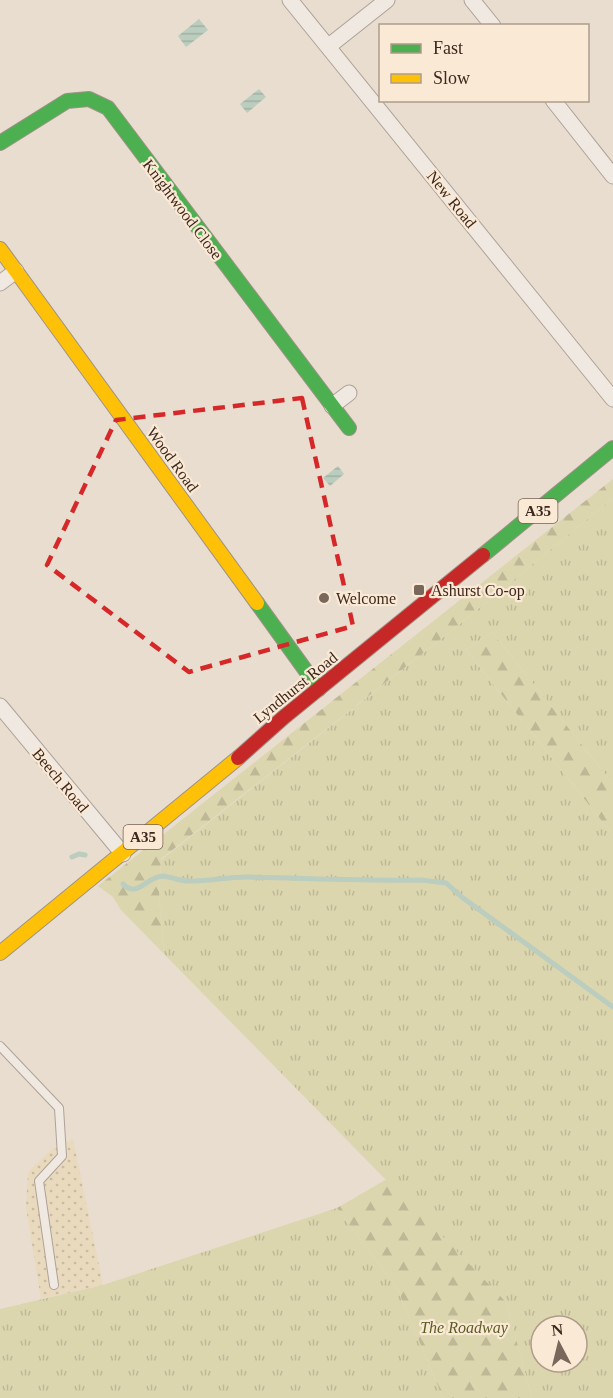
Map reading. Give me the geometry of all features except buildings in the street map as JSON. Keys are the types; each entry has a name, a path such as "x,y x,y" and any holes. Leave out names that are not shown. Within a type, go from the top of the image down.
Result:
{"street":[{"name":"New Road","path":"290,0 613,399"},
{"path":"329,46 387,0"},
{"path":"472,0 491,24"},
{"name":"Knightwood Close","path":"0,143 67,101 89,99 108,108 349,428"},
{"path":"555,102 613,176"},
{"name":"Wood Road","path":"0,249 319,689"},
{"path":"0,283 16,272"},
{"path":"332,406 349,393"},
{"name":"Lyndhurst Road","path":"0,954 613,448"},
{"name":"Beech Road","path":"0,706 123,854"}],"lane":[{"path":"0,1046 58,1108 62,1156 39,1181 54,1285"}],"highlighted area":[{"path":"302,398 353,626 189,672 47,565 116,420"}],"shaded area":[{"path":"199,19 208,30 186,47 178,36"},
{"path":"259,89 266,97 247,113 240,104"},
{"path":"338,466 344,474 330,486 323,478"},
{"path":"73,1139 103,1285 41,1299 26,1208 28,1172 52,1149"}],"green space":[{"path":"613,479 613,498 460,624 161,859 159,897 164,954 121,910 113,897 98,886"},
{"path":"613,498 613,784 492,632 466,650 613,835 613,1398 532,1398 506,1302 164,954 159,897 161,860 460,624"},
{"path":"492,632 613,784 613,835 466,650"},
{"name":"The Roadway","path":"387,1179 506,1302 532,1398 443,1398 397,1288 337,1208"},
{"path":"337,1208 397,1288 443,1398 0,1398 0,1309 103,1285"}],"waterway":[{"path":"72,857 79,854 85,855"},
{"path":"123,884 133,889 163,876 186,881 245,877 421,880 446,883 463,898 613,1007"}],"traffic: fast":[{"path":"0,143 67,101 89,99 108,108 349,428"},
{"path":"483,555 613,448"},
{"path":"257,603 319,689"}],"traffic: slow":[{"path":"0,249 257,603"},
{"path":"0,953 238,758"}],"traffic: jam":[{"path":"238,758 284,717 483,555"}],"place":[{"name":"Ashurst Co-op","path":"419,590"},
{"name":"Welcome","path":"324,598"}]}
